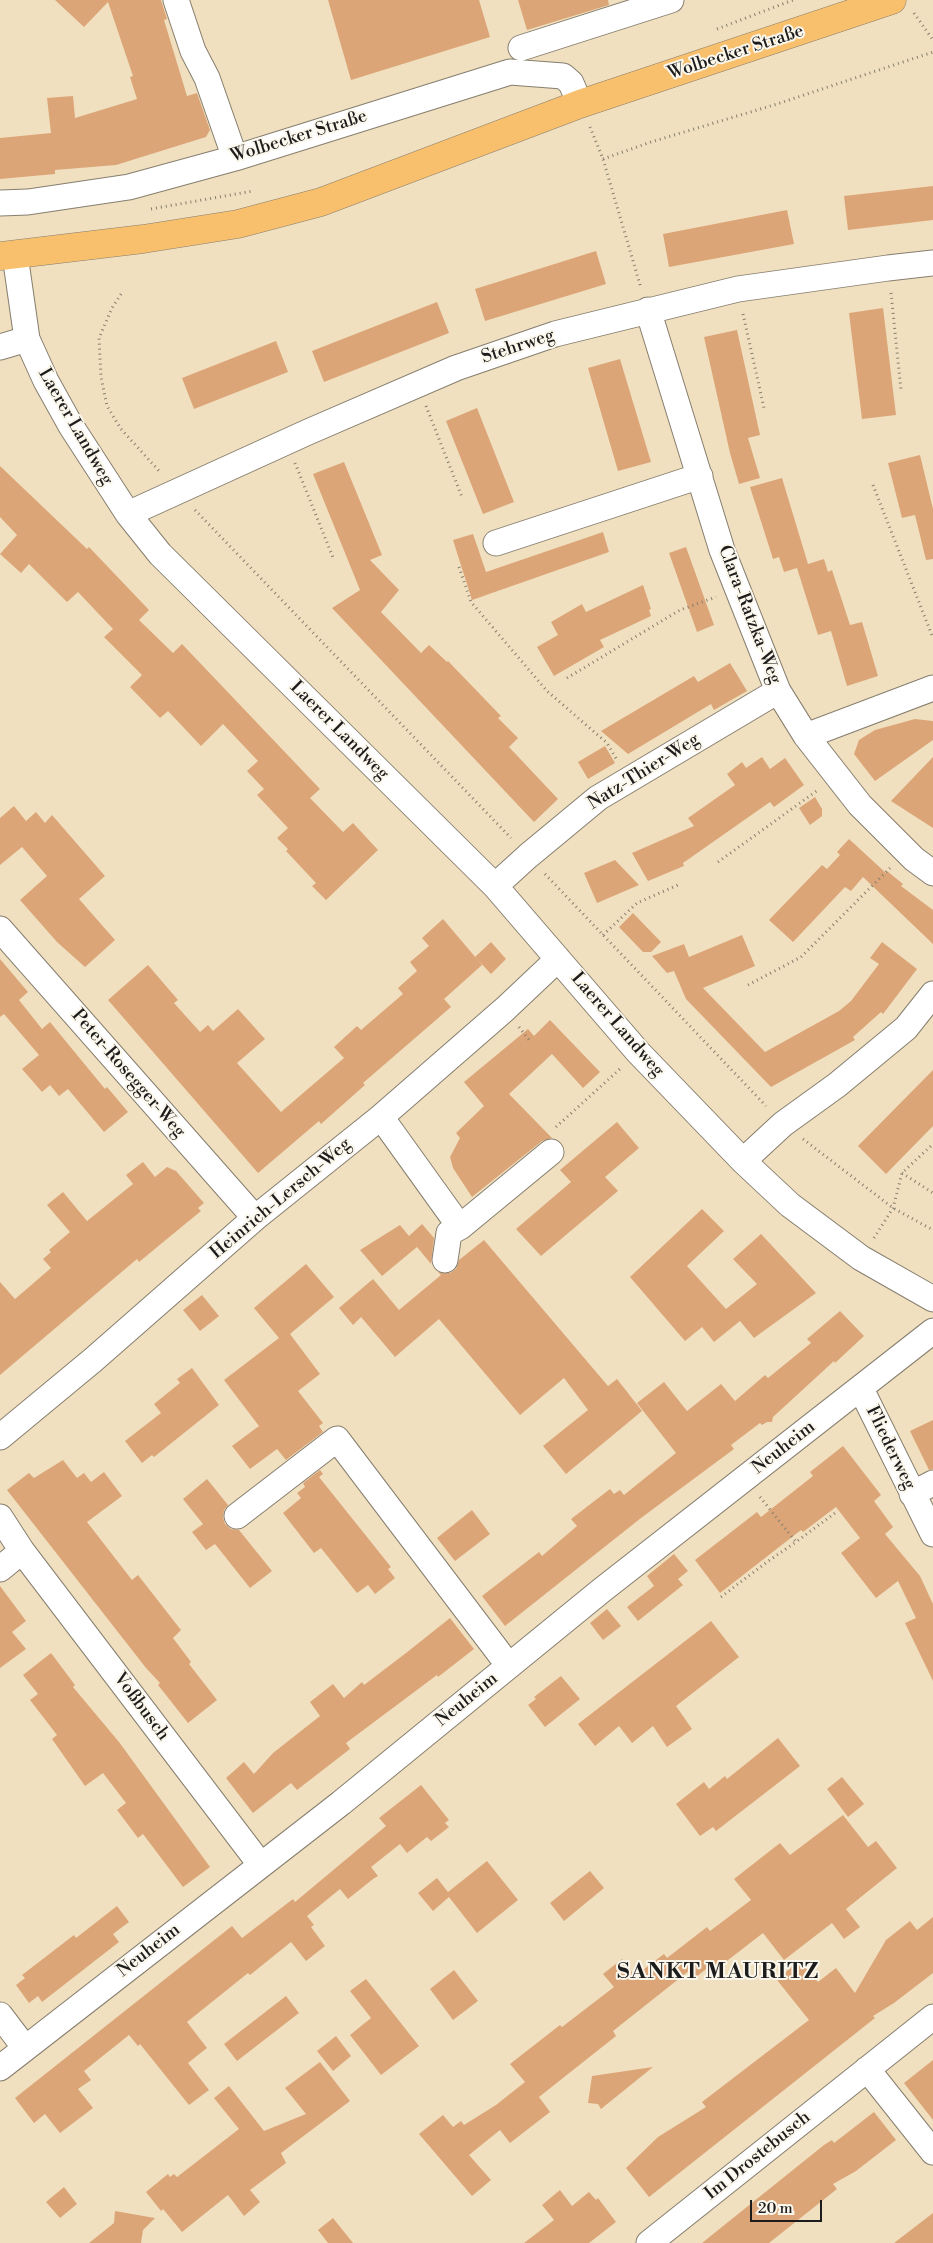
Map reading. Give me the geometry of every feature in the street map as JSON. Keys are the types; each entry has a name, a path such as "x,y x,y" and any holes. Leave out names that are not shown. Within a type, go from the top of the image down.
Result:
{"main road":[{"name":"Wolbecker Straße","path":"7,256 143,239 238,224 321,202 580,104 901,4"}],"street":[{"path":"176,0 194,51 208,78 235,158"},
{"path":"521,48 671,0"},
{"name":"Wolbecker Straße","path":"0,203 28,202 129,187 235,158 510,72 563,76 571,83 580,104"},
{"name":"Laerer Landweg","path":"7,256 28,339 46,381 71,426 128,514 160,554 495,886 638,1052 743,1161 790,1205 861,1258 933,1299"},
{"name":"Stehrweg","path":"128,514 286,442 456,368 555,334 738,289 888,268 933,264"},
{"name":"Clara-Ratzka-Weg","path":"648,310 722,550 778,690 806,736 860,805 906,851 933,873"},
{"path":"0,347 28,339"},
{"path":"496,543 700,476"},
{"path":"806,736 933,688"},
{"name":"Natz-Thier-Weg","path":"495,886 598,798 778,690"},
{"name":"Peter-Rosegger-Weg","path":"0,929 255,1218"},
{"name":"Heinrich-Lersch-Weg","path":"0,1437 93,1360 255,1218 380,1117 505,1009 558,959"},
{"path":"743,1161 783,1124 838,1085 906,1028 933,994"},
{"path":"380,1117 460,1228"},
{"path":"445,1260 449,1232 460,1228 550,1152"},
{"name":"Neuheim","path":"0,2068 260,1864 341,1803 508,1666 933,1331"},
{"name":"Fliederweg","path":"860,1389 923,1488 933,1534"},
{"path":"237,1516 336,1439 508,1666"},
{"name":"Voßbusch","path":"0,1517 22,1551 260,1864"},
{"path":"0,1569 22,1551"},
{"path":"0,2015 25,2048"},
{"name":"Im Drostebusch","path":"649,2243 933,2017"},
{"path":"867,2069 933,2152"}],"path":[{"path":"901,4 933,40"},
{"path":"603,159 933,52"},
{"path":"580,104 603,159 648,310"},
{"path":"888,268 901,390"},
{"path":"738,289 764,408"},
{"path":"121,294 112,308 99,338 101,377 107,406 121,428 178,492 783,1124 893,1208 933,1230"},
{"path":"417,385 462,497"},
{"path":"286,442 334,560"},
{"path":"873,486 933,638"},
{"path":"459,567 471,602 547,691 607,743 628,780"},
{"path":"567,678 680,610 738,589"},
{"path":"718,862 837,777"},
{"path":"748,985 801,957 906,851"},
{"path":"603,935 637,903 678,885"},
{"path":"550,1152 564,1138 556,1127 638,1052"},
{"path":"861,1258 893,1208 902,1173 933,1144"},
{"path":"902,1173 933,1193"},
{"path":"746,1478 796,1542"},
{"path":"721,1597 835,1513"}],"building":[{"path":"55,0 161,0 167,19 164,20 187,96 197,93 210,130 206,137 116,165 55,170 55,174 0,179 0,138 51,133 47,98 73,96 75,118 137,99 130,77 133,76 108,2 84,27"},
{"path":"328,0 479,0 490,37 351,80"},
{"path":"518,0 608,0 609,5 527,30"},
{"path":"933,186 933,220 848,230 844,196"},
{"path":"787,210 794,244 669,267 663,234"},
{"path":"596,251 606,284 485,321 475,289"},
{"path":"437,302 449,333 324,382 312,351"},
{"path":"883,308 896,415 862,419 849,313"},
{"path":"737,330 760,435 748,438 760,478 739,484 730,453 704,337"},
{"path":"276,341 288,372 194,409 182,378"},
{"path":"620,359 651,462 618,471 588,368"},
{"path":"477,408 514,502 483,514 446,421"},
{"path":"920,455 933,509 933,559 926,560 915,515 902,518 888,463"},
{"path":"344,462 382,555 370,560 399,590 381,612 421,653 429,645 448,661 501,716 498,718 518,738 509,747 558,799 534,822 332,608 360,590 313,474"},
{"path":"0,466 87,549 89,547 149,610 139,620 173,653 182,644 320,789 310,798 343,832 353,823 378,850 326,900 312,886 316,883 286,851 288,849 277,838 288,828 257,795 264,789 247,771 258,761 223,724 201,746 168,711 160,718 130,687 142,675 104,637 113,629 78,592 67,602 29,564 21,573 0,554 17,535 0,517"},
{"path":"782,478 808,564 824,559 828,572 832,570 850,625 862,622 878,676 847,686 831,631 818,635 797,568 784,572 779,557 773,559 750,487"},
{"path":"603,532 609,552 472,600 453,540 473,534 486,572"},
{"path":"686,547 714,625 697,632 669,553"},
{"path":"643,585 651,609 649,610 651,616 600,640 604,647 554,676 537,647 558,635 551,622 582,604 586,612"},
{"path":"730,663 747,691 714,710 711,704 628,754 601,731 694,676 698,682"},
{"path":"915,719 933,721 933,740 875,781 854,754 859,740 875,730"},
{"path":"605,746 615,763 588,779 578,762"},
{"path":"762,757 770,769 785,758 804,785 774,807 770,802 683,863 684,866 648,881 632,853 694,826 688,818 735,785 727,774 742,762 746,768"},
{"path":"933,757 933,828 891,801"},
{"path":"815,797 822,809 822,816 810,825 799,808"},
{"path":"14,806 26,821 36,812 45,823 52,815 105,876 79,899 115,940 85,967 57,942 20,900 47,876 22,847 0,865 0,818"},
{"path":"849,839 886,873 887,871 903,884 901,886 933,910 933,944 863,877 851,891 845,887 793,942 769,920 822,865 827,869 840,855 837,852"},
{"path":"615,860 639,885 597,903 584,873"},
{"path":"633,913 661,942 651,952 643,952 619,927"},
{"path":"443,919 482,965 444,999 451,1007 363,1083 365,1085 321,1124 319,1121 258,1173 108,1000 148,965 178,1000 174,1003 200,1032 208,1025 213,1031 238,1009 265,1039 237,1063 281,1112 344,1058 334,1047 357,1026 361,1030 403,994 398,988 417,971 410,962 429,946 422,938"},
{"path":"742,935 755,966 703,988 765,1052 839,1011 851,1001 879,964 870,958 882,942 917,969 883,1014 881,1012 853,1037 855,1040 771,1087 686,999 674,971 667,973 652,956 684,944 689,957"},
{"path":"491,942 506,959 491,974 475,957"},
{"path":"0,959 28,992 19,1000 42,1029 50,1022 105,1089 107,1087 128,1112 104,1132 68,1089 59,1096 50,1085 42,1092 22,1069 39,1055 4,1014 0,1017"},
{"path":"550,1020 600,1072 583,1088 552,1054 509,1094 552,1138 542,1141 472,1197 453,1168 450,1157 460,1138 456,1133 484,1106 464,1082 528,1029 534,1036"},
{"path":"933,1070 933,1126 886,1174 858,1146"},
{"path":"617,1122 639,1148 605,1177 618,1191 541,1256 516,1229 571,1182 560,1170"},
{"path":"143,1162 155,1177 167,1167 176,1171 204,1203 198,1208 201,1211 139,1262 137,1259 0,1375 0,1282 15,1299 51,1268 43,1259 51,1252 49,1250 70,1232 47,1205 63,1192 87,1221 133,1184 126,1175"},
{"path":"702,1209 724,1231 687,1266 726,1309 757,1284 733,1259 761,1234 816,1293 754,1338 740,1321 714,1342 702,1327 685,1341 630,1277"},
{"path":"422,1224 434,1238 431,1264 417,1247 382,1276 360,1250 400,1225 409,1236"},
{"path":"484,1240 608,1386 617,1379 642,1411 566,1474 543,1446 588,1410 564,1378 520,1415 439,1319 395,1357 361,1317 353,1325 339,1308 373,1279 399,1310 441,1275 438,1272 450,1273 456,1269 459,1260"},
{"path":"306,1264 334,1297 290,1334 320,1374 298,1391 323,1423 319,1426 323,1432 286,1460 277,1449 250,1469 232,1446 259,1426 224,1380 279,1338 254,1308"},
{"path":"202,1295 219,1316 200,1331 183,1310"},
{"path":"840,1311 864,1336 773,1417 772,1422 762,1425 760,1423 731,1445 734,1449 641,1518 505,1626 482,1596 539,1552 542,1556 577,1526 571,1519 610,1489 614,1494 620,1490 624,1495 676,1453 637,1403 664,1382 687,1411 721,1384 735,1401 765,1375 768,1378 811,1343 807,1339"},
{"path":"192,1368 219,1405 154,1457 152,1455 142,1463 125,1441 161,1413 154,1404 180,1383 177,1379"},
{"path":"933,1420 933,1469 929,1470 910,1431"},
{"path":"843,1446 881,1495 874,1501 893,1527 885,1534 920,1576 933,1604 933,1681 905,1623 916,1618 898,1581 876,1598 841,1553 860,1538 836,1507 803,1532 801,1530 720,1593 695,1560 757,1512 761,1517 813,1476 810,1472"},
{"path":"63,1460 77,1478 84,1473 91,1482 104,1472 122,1496 87,1522 132,1580 138,1575 181,1630 173,1638 191,1662 189,1664 217,1700 188,1723 158,1685 160,1683 146,1668 7,1490 29,1473 34,1478"},
{"path":"320,1470 323,1474 319,1477 391,1567 388,1569 395,1578 375,1594 368,1585 357,1593 321,1548 314,1553 283,1513 301,1498 297,1493 305,1487 303,1483"},
{"path":"207,1479 228,1505 224,1510 225,1524 231,1529 239,1530 272,1571 250,1588 215,1544 206,1550 192,1532 203,1524 183,1499"},
{"path":"472,1510 490,1534 455,1561 437,1538"},
{"path":"674,1554 688,1571 678,1579 683,1585 638,1621 627,1607 654,1586 647,1576"},
{"path":"0,1586 26,1621 12,1632 26,1649 0,1668"},
{"path":"607,1609 621,1626 603,1640 590,1623"},
{"path":"450,1618 474,1649 346,1743 350,1749 297,1790 291,1783 253,1813 226,1778 244,1762 254,1774 273,1753 320,1716 310,1702 333,1684 344,1698 362,1682 364,1685"},
{"path":"711,1621 739,1657 676,1706 692,1729 667,1747 653,1726 632,1743 619,1726 595,1746 578,1724"},
{"path":"51,1653 75,1685 73,1687 119,1742 210,1867 183,1887 143,1834 138,1838 117,1810 126,1803 103,1773 85,1786 52,1739 57,1735 30,1700 38,1694 23,1675"},
{"path":"561,1676 580,1699 545,1727 528,1705 536,1699 534,1697"},
{"path":"778,1738 800,1766 716,1831 713,1827 700,1836 676,1804 704,1782 709,1789 725,1776 727,1779"},
{"path":"842,1777 864,1804 848,1817 827,1789"},
{"path":"421,1785 449,1820 445,1823 449,1827 431,1841 427,1837 407,1853 400,1844 371,1867 378,1876 348,1899 340,1889 307,1916 314,1925 311,1927 325,1946 306,1961 291,1942 250,1975 248,1973 187,2022 207,2048 188,2063 209,2090 189,2105 140,2044 138,2046 129,2035 84,2071 91,2080 78,2089 93,2108 60,2133 45,2114 34,2123 15,2098 232,1926 242,1938 293,1899 295,1902 386,1826 379,1818"},
{"path":"843,1815 868,1847 876,1841 897,1868 846,1909 860,1927 844,1939 832,1923 784,1960 763,1933 714,1971 710,1966 696,1977 690,1970 613,2031 616,2036 539,2097 550,2112 510,2143 500,2130 469,2155 491,2180 472,2196 419,2134 443,2115 453,2127 461,2121 464,2125 496,2105 525,2082 510,2064 560,2025 562,2027 614,1987 603,1974 622,1959 635,1976 664,1954 667,1958 707,1927 710,1931 751,1900 734,1879 780,1843 790,1855"},
{"path":"487,1861 518,1900 477,1933 449,1897 433,1911 418,1893 437,1878 448,1892"},
{"path":"590,1871 604,1888 564,1921 550,1903"},
{"path":"117,1906 129,1922 113,1934 119,1942 42,2002 38,1996 29,2003 16,1985 25,1978 22,1975 74,1935 76,1938"},
{"path":"933,1917 933,1973 894,2003 873,2016 875,2018 649,2197 626,2168 658,2137 706,2107 702,2102 809,2020 777,1980 799,1960 818,1982 836,1968 855,1993 886,1940 910,1921 917,1930"},
{"path":"454,1970 478,2001 453,2020 430,1989"},
{"path":"366,1979 419,2046 381,2075 350,2035 371,2018 350,1991"},
{"path":"286,1996 299,2013 237,2061 224,2044"},
{"path":"336,2036 351,2056 333,2071 317,2051"},
{"path":"933,2060 933,2120 904,2083"},
{"path":"320,2062 350,2101 281,2153 286,2163 250,2190 260,2202 244,2216 228,2195 182,2232 163,2209 161,2211 146,2192 168,2174 170,2177 174,2174 177,2177 239,2129 214,2098 229,2086 264,2131 306,2114 285,2088"},
{"path":"653,2067 601,2109 598,2104 588,2103 592,2076"},
{"path":"874,2112 896,2140 856,2171 833,2184 837,2189 769,2243 702,2243 824,2145 832,2140 834,2143"},
{"path":"64,2187 77,2204 60,2218 46,2202"},
{"path":"560,2190 572,2206 589,2192 596,2200 598,2198 616,2222 589,2243 524,2243 554,2220 542,2205"},
{"path":"115,2211 155,2218 143,2230 141,2243 89,2243 114,2223"},
{"path":"933,2213 933,2243 894,2243"},
{"path":"333,2218 353,2243 328,2243 318,2230"}],"district":[{"name":"SANKT MAURITZ","path":"718,1973"}]}
